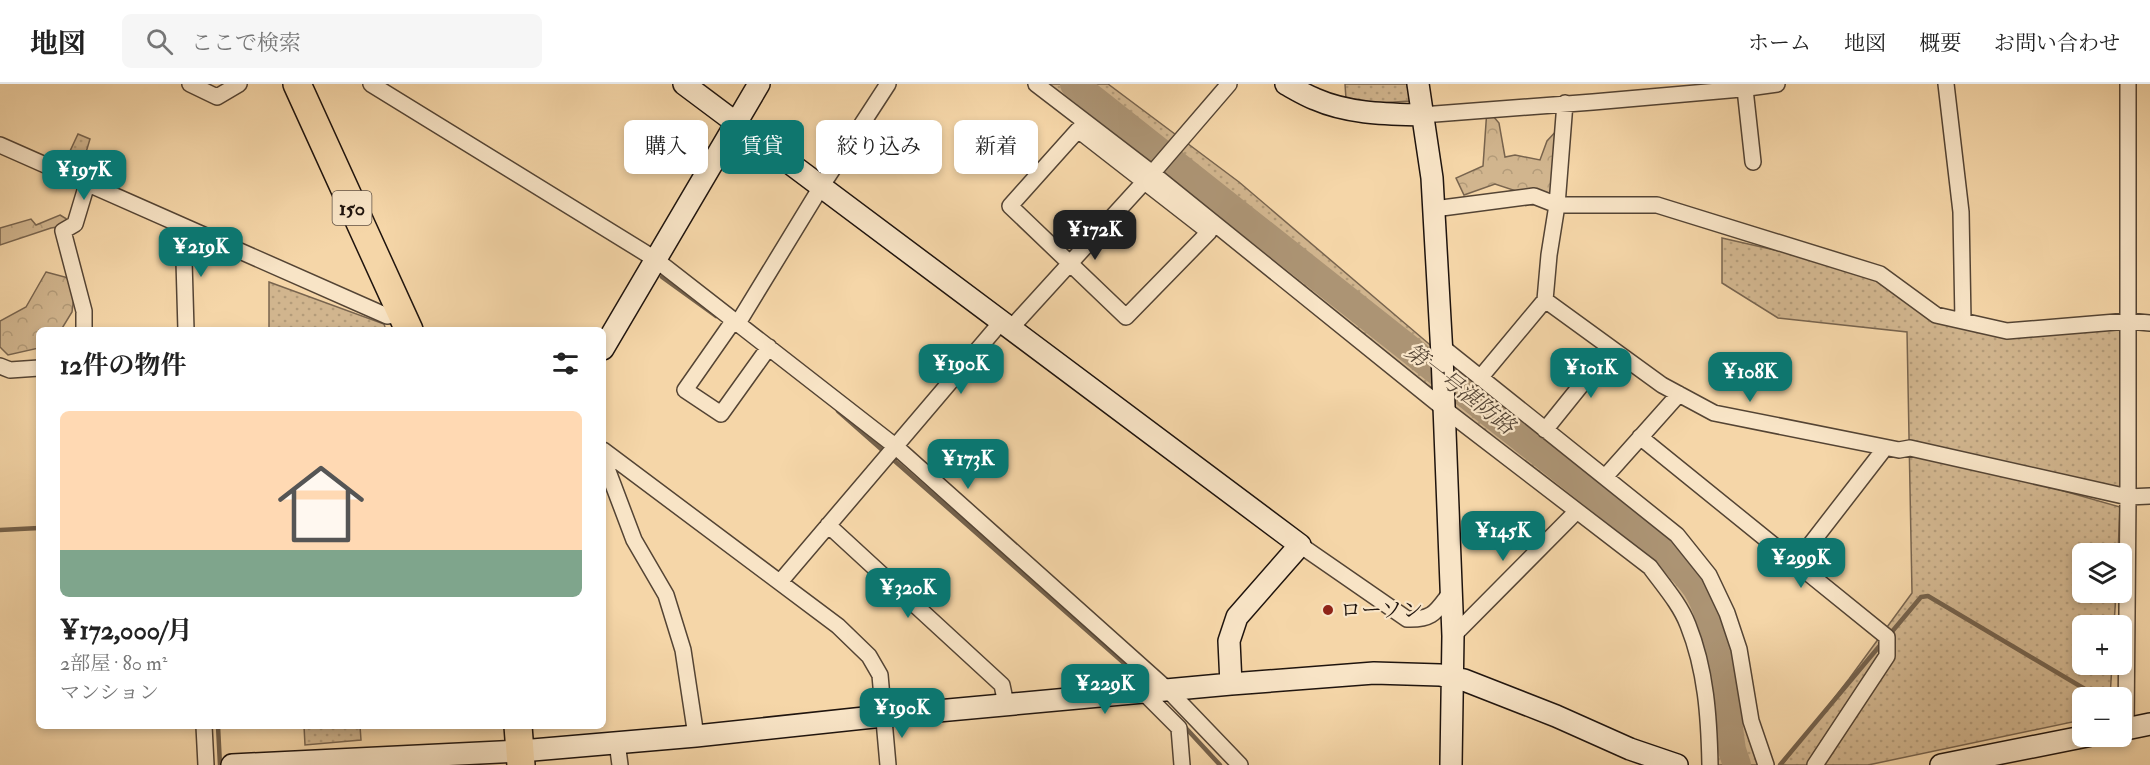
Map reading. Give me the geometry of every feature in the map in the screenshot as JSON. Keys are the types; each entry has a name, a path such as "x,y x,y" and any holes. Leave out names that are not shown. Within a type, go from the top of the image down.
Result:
{"highway":[{"name":"150","path":"297,84 405,322"}],"street":[{"path":"190,84 217,97 239,84"},
{"path":"371,84 656,259 767,350 894,446 1168,690 1240,765"},
{"path":"684,84 731,120"},
{"path":"737,120 759,84"},
{"path":"767,350 721,414 685,390 733,323 888,84"},
{"path":"1036,84 1577,512 1650,567 1688,623 1708,708 1710,765"},
{"path":"780,582 894,446 1006,325 1069,264 1229,84"},
{"path":"1286,84 1334,106 1375,113 1422,115 1745,89 1777,84"},
{"path":"1418,84 1432,178 1441,350 1453,636 1451,765"},
{"path":"1946,84 1960,212 1963,321"},
{"path":"2124,687 2128,497 2128,84"},
{"path":"1745,89 1753,162"},
{"path":"1480,378 1545,300 1557,205 1565,103"},
{"path":"1078,130 1150,175 1209,232 1126,317 1069,264 1010,206 1078,130"},
{"path":"0,145 405,322"},
{"path":"606,344 720,149"},
{"path":"804,174 1300,545 1407,619 1422,620 1434,614 1451,592"},
{"path":"84,327 84,311 63,231 75,224 87,184"},
{"path":"1434,209 1534,196 1557,205 1657,205 1880,274 1936,315 2007,331 2128,321 2150,323"},
{"path":"183,226 186,327"},
{"path":"1545,300 1662,386 1714,413 1885,448 1899,450 1910,448 2128,497 2150,496"},
{"path":"1545,430 1611,348"},
{"path":"1441,350 1480,378 1677,535 1709,575 1727,613 1739,650 1751,721 1766,765"},
{"path":"0,366 10,369 36,368"},
{"path":"1605,477 1679,394"},
{"path":"1640,437 1887,637 1887,656 1815,765"},
{"path":"1796,564 1885,448"},
{"path":"606,452 838,626 869,656 880,675 888,765"},
{"path":"606,467 634,540 666,595 683,650 696,736"},
{"path":"1453,636 1577,512"},
{"path":"828,525 1002,685 1006,704"},
{"path":"1231,684 1229,641 1237,617 1300,545"},
{"path":"231,765 696,736 1006,704 1374,673 1452,677 1517,700 1630,750 1677,765"},
{"path":"1143,692 1179,728 1182,765"},
{"path":"2132,727 2150,724"},
{"path":"204,729 206,765"},
{"path":"1941,765 2072,739"},
{"path":"617,742 620,765"}],"green space":[{"path":"1036,84 1108,84 1239,182 1442,355 1528,416 1698,562 1729,618 1767,765 1711,765 1697,653 1650,567 1467,427 1443,396 1315,305"},
{"path":"1345,84 1408,84 1410,101 1379,103 1346,99"},
{"path":"1487,109 1499,123 1505,157 1515,155 1540,160 1547,141 1558,129 1552,203 1495,184 1464,195 1456,178 1483,166"},
{"path":"78,134 90,139 84,159 108,169 101,181 64,164"},
{"path":"60,215 75,224 51,228 0,245 0,228 31,219 36,225"},
{"path":"1722,238 1880,274 1936,314 2007,331 2128,321 2128,497 1927,452 2120,507 2118,543 2072,543 2072,603 2115,603 2115,615 2072,615 2072,675 2111,675 2111,687 2072,687 2072,722 1868,765 1782,765 1912,593 1907,332 1778,318 1722,283"},
{"path":"46,272 76,280 72,312 63,327 36,327 36,349 8,355 0,347 0,321 26,307"},
{"path":"269,282 384,324 385,327 269,327"},
{"path":"304,729 360,729 361,740 305,745"}],"waterway":[{"name":"第一号湛防路","path":"1074,84 1661,548 1697,589 1712,625 1732,750 1737,765"},
{"path":"662,277 716,316"},
{"path":"838,411 1133,671 1146,685"},
{"path":"0,530 36,528"},
{"path":"1890,634 1921,597 1928,596 2081,687"},
{"path":"1780,765 1882,643"},
{"path":"1184,726 1220,765"},
{"path":"218,729 220,765"}],"place":[{"name":"ローソン","path":"1328,610"}]}
